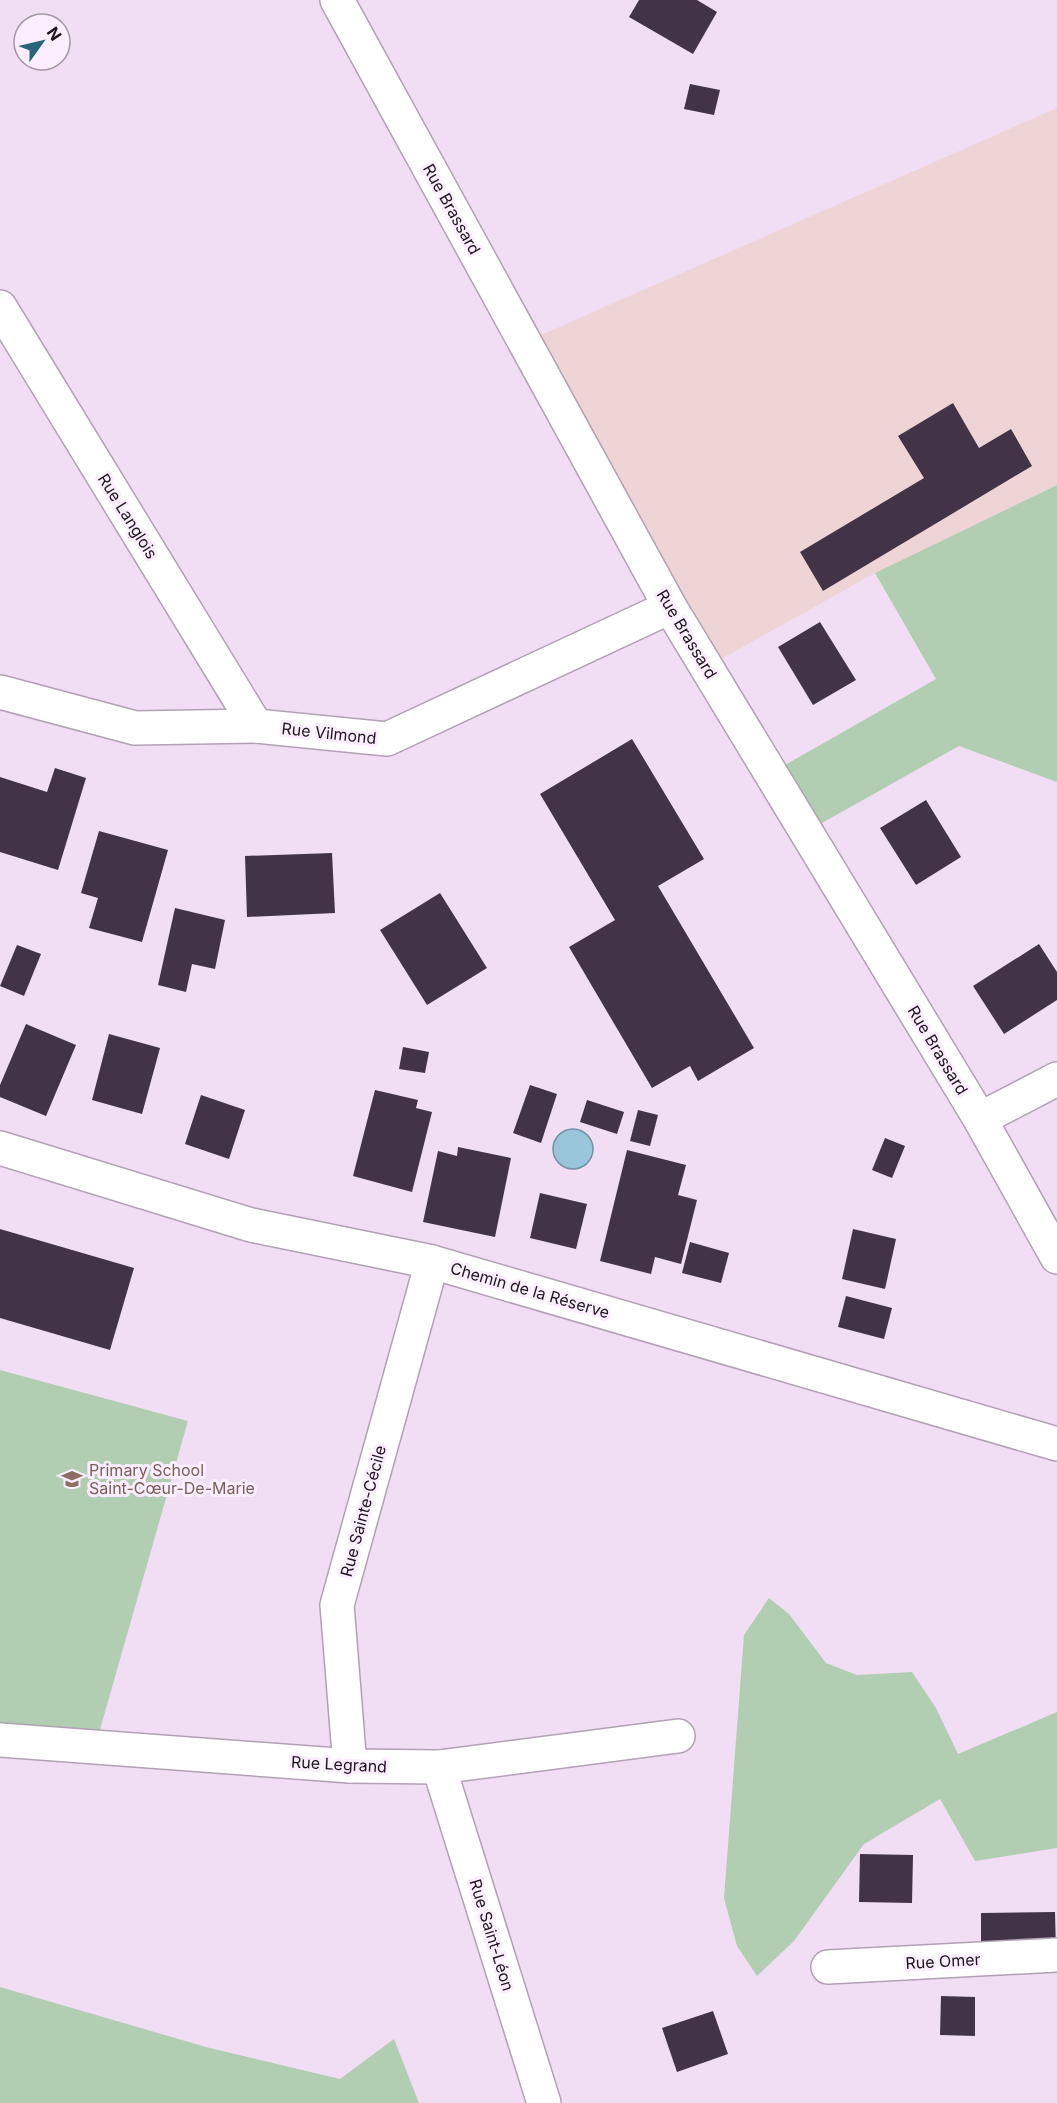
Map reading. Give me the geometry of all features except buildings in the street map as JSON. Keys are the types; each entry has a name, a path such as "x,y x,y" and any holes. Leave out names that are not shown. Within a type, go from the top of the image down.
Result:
{"street":[{"name":"Rue Brassard","path":"337,0 670,606 980,1119 1057,1257"},
{"name":"Rue Langlois","path":"0,307 256,726"},
{"name":"Rue Vilmond","path":"0,692 135,728 256,726 387,739 670,606"},
{"path":"980,1119 1057,1079"},
{"name":"Chemin de la Réserve","path":"0,1148 251,1225 432,1262 1057,1444"},
{"name":"Rue Sainte-Cécile","path":"350,1766 337,1605 432,1262"},
{"name":"Rue Legrand","path":"0,1740 350,1766 439,1767 678,1736"},
{"name":"Rue Saint-Léon","path":"439,1767 544,2103"},
{"name":"Rue Omer","path":"828,1967 1057,1955"}],"shaded area":[{"path":"1057,108 1057,485 875,573 707,667 525,342"}],"green space":[{"path":"1057,485 1057,782 959,746 806,832 771,773 936,679 875,573"},
{"path":"0,1370 188,1421 95,1747 0,1740"},
{"path":"769,1598 789,1614 826,1663 857,1675 912,1672 936,1708 958,1754 1057,1712 1057,1848 975,1861 940,1799 864,1844 794,1941 757,1976 737,1946 724,1898 744,1635"},
{"path":"0,1987 206,2047 340,2079 394,2039 419,2103 0,2103"}],"water":[{"path":"573,1129 581,1130 587,1135 592,1141 592,1157 587,1163 581,1168 573,1169 565,1168 559,1163 554,1157 553,1149 554,1141 559,1135 565,1130"}],"place":[{"name":"Primary School Saint-Cœur-De-Marie","path":"72,1479"}]}
